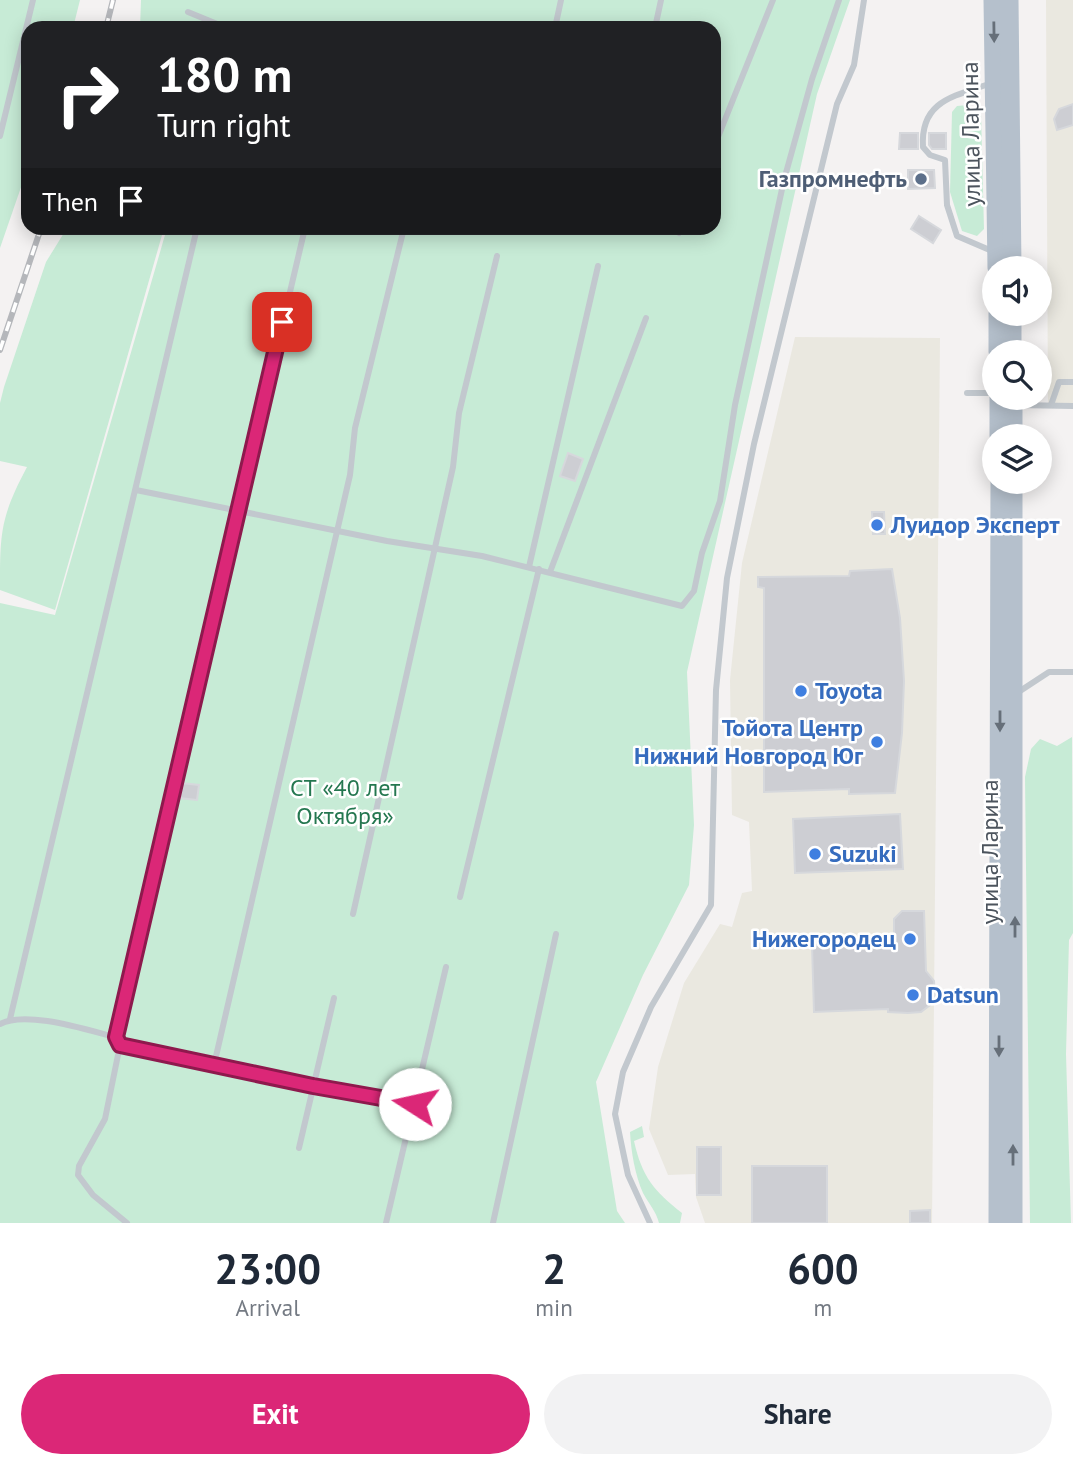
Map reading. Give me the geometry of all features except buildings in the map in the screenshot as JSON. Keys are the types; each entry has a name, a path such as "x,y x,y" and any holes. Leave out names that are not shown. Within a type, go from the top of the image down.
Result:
{"main road":[{"name":"улица Ларина","path":"993,0 1011,256"},
{"name":"улица Ларина","path":"997,256 1000,70 1009,0"},
{"name":"улица Ларина","path":"998,1223 1000,494"},
{"name":"улица Ларина","path":"1013,494 1013,1223"}],"lane":[{"path":"28,21 33,0"},
{"path":"556,21 561,0"},
{"path":"656,21 661,0"},
{"path":"721,130 773,0"},
{"path":"136,490 539,569 682,606 694,591 702,553 720,501 734,405 784,180 812,79 839,0"},
{"path":"650,1223 628,1175 615,1114 621,1083 651,1007 711,905 716,690 727,578 754,444 837,104 854,65 864,0"},
{"path":"188,12 210,21"},
{"path":"0,136 21,49"},
{"path":"990,256 957,236 947,205 945,160 930,155 923,147 922,131 928,113 1000,70"},
{"path":"10,1019 195,235"},
{"path":"127,1223 93,1195 78,1175 79,1166 105,1119 120,1045 116,1037 237,511 253,454 264,393 303,235"},
{"path":"214,1065 350,475 358,416 402,235"},
{"path":"354,914 453,467 459,413 497,256"},
{"path":"529,567 598,266"},
{"path":"550,572 646,318"},
{"path":"1052,402 1059,382 1073,382"},
{"path":"967,393 982,393"},
{"path":"1052,405 1073,406"},
{"path":"460,897 539,569"},
{"path":"1015,694 1049,672 1073,672"},
{"path":"493,1223 556,934"},
{"path":"386,1223 446,967"},
{"path":"299,1148 334,998"},
{"path":"0,1024 10,1019 71,1025 116,1037"},
{"path":"120,1045 313,1086 415,1104"}],"shaded area":[{"path":"1046,0 1073,0 1073,406 1052,408 1052,340 1048,340 1048,326 1052,326 1052,256 1047,256"},
{"path":"795,337 940,338 932,1223 705,1223 696,1197 695,1174 668,1175 649,1129 658,1067 684,983 720,924 732,927 742,893 752,891 749,822 732,815 730,680 742,563"}],"green space":[{"path":"0,0 80,0 75,21 21,21 21,187 0,248"},
{"name":"СТ «40 лет Октября»","path":"141,0 850,0 817,94 687,672 694,825 689,885 643,975 596,1082 617,1211 625,1223 0,1223 0,603 55,615 165,235 721,235 721,21 140,21"},
{"path":"968,105 981,113 984,229 977,236 962,231 950,192 952,112 957,106"},
{"path":"63,235 162,235 55,610 0,590 3,526 11,500 27,467 0,461 0,403 46,262"},
{"path":"1072,737 1073,933 1069,940 1066,1054 1071,1223 1030,1223 1025,777 1031,749 1040,739 1057,746"},
{"path":"642,1126 644,1137 634,1141 641,1164 650,1182 682,1213 680,1223 659,1223 640,1186 630,1132"}],"railway":[{"path":"108,21 113,0"},
{"path":"0,350 39,235"}],"place":[{"name":"Газпромнефть","path":"921,179"},
{"name":"Луидор Эксперт","path":"877,525"},
{"name":"Toyota","path":"801,691"},
{"name":"Тойота Центр Нижний Новгород Юг","path":"877,742"},
{"name":"Suzuki","path":"815,854"},
{"name":"Нижегородец","path":"910,939"},
{"name":"Datsun","path":"913,995"}],"route":[{"path":"282,322 116,1037 120,1045 313,1086 415,1104"}]}
